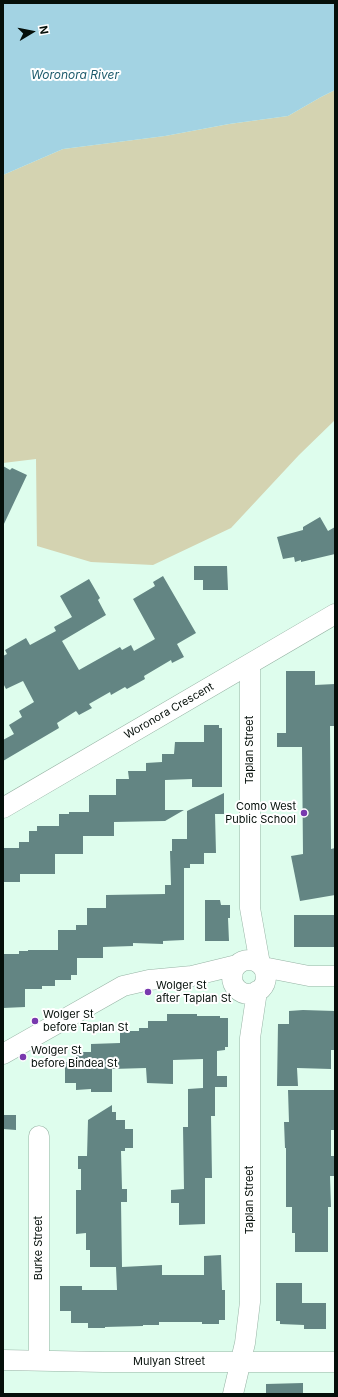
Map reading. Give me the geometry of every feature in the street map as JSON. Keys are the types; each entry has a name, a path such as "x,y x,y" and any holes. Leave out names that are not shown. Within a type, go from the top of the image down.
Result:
{"street":[{"name":"Woronora Crescent","path":"3,808 335,614"},
{"name":"Taplan Street","path":"239,964 250,908 250,664"},
{"name":"Taplan Street","path":"250,908 262,966"},
{"path":"3,1054 123,986 149,980 192,976 239,964 248,960 253,960 262,966 309,976 335,976"},
{"path":"239,964 234,969 232,977 248,989"},
{"path":"248,989 266,981 265,972 262,966"},
{"path":"192,976 248,989 309,976"},
{"name":"Taplan Street","path":"233,1394 248,1326 250,1302 250,1038 248,989"},
{"name":"Burke Street","path":"39,1136 39,1360"},
{"name":"Mulyan Street","path":"3,1360 104,1362 335,1362"}],"green space":[{"path":"335,90 335,420 299,455 231,528 153,565 91,562 37,546 36,459 3,463 3,175 63,149 165,136 229,124 288,116"}],"water":[{"name":"Woronora River","path":"3,3 335,3 335,90 288,116 229,124 165,136 63,149 3,175"}],"building":[{"path":"3,466 10,470 12,468 27,475 3,526"},
{"path":"320,517 328,531 335,527 335,554 301,562 301,560 295,562 294,557 283,559 277,537 303,530 303,527"},
{"path":"194,566 227,566 228,590 203,590 203,580 194,580"},
{"path":"163,576 196,633 177,644 184,657 172,663 171,660 144,676 145,679 127,689 125,687 111,695 110,692 89,704 92,708 79,715 76,711 57,723 59,728 3,761 3,740 14,734 9,725 22,717 19,711 34,702 23,681 6,689 3,683 3,656 7,654 5,650 26,638 30,645 56,631 54,627 72,617 60,596 89,579 100,598 98,600 106,615 62,641 79,670 120,647 122,650 131,645 134,651 155,639 133,599 155,586 153,582"},
{"path":"286,671 315,671 315,685 335,684 335,726 330,726 331,849 335,848 335,895 300,901 291,856 303,854 302,747 277,747 277,733 286,733"},
{"path":"204,725 219,725 219,728 222,728 222,787 192,787 192,779 165,780 165,810 184,810 165,821 114,822 114,836 83,836 83,854 55,854 55,874 20,874 20,882 3,882 3,848 19,848 19,842 29,842 29,831 37,831 37,826 59,826 59,814 69,814 69,812 89,812 89,795 116,795 116,779 129,779 128,771 146,771 146,763 162,762 162,754 174,754 175,742 204,742"},
{"path":"224,793 224,814 215,814 216,853 204,853 204,864 190,864 190,868 184,868 184,940 163,941 163,944 133,943 133,946 103,947 103,958 77,958 77,975 71,975 71,980 55,980 55,986 42,986 42,989 25,989 25,1007 3,1008 3,954 19,954 19,951 28,950 58,950 58,930 76,930 76,925 87,925 87,908 106,908 106,895 165,894 165,885 171,885 170,851 172,851 172,839 187,839 187,811"},
{"path":"205,900 220,900 221,905 230,905 230,918 228,918 229,941 205,941"},
{"path":"294,915 335,915 335,947 294,947"},
{"path":"289,1011 335,1011 335,1050 331,1050 331,1069 297,1068 298,1086 277,1086 278,1024 289,1024"},
{"path":"167,1014 197,1014 197,1016 220,1016 220,1018 228,1018 228,1047 225,1047 225,1050 217,1051 217,1076 227,1076 227,1087 215,1087 215,1116 211,1116 212,1178 205,1178 205,1224 179,1225 179,1203 171,1203 171,1190 184,1189 183,1127 188,1127 188,1089 203,1088 203,1059 173,1060 173,1084 147,1083 146,1068 112,1069 112,1092 91,1092 91,1089 76,1090 76,1083 65,1083 65,1062 76,1062 76,1052 91,1052 91,1044 120,1043 120,1031 139,1031 139,1028 148,1028 148,1021 167,1021"},
{"path":"288,1090 335,1090 335,1130 331,1130 331,1156 335,1156 335,1176 330,1176 331,1207 328,1207 328,1252 295,1252 295,1233 292,1233 292,1207 286,1207 286,1148 284,1122 289,1122"},
{"path":"112,1105 112,1112 116,1112 116,1120 125,1120 125,1129 133,1129 133,1148 125,1148 125,1151 121,1151 122,1189 127,1189 127,1202 121,1202 122,1267 162,1265 162,1275 204,1275 204,1256 221,1255 222,1290 225,1290 225,1320 219,1320 219,1324 202,1324 202,1322 159,1322 159,1325 88,1328 88,1323 71,1323 71,1311 60,1311 60,1286 82,1286 82,1290 117,1290 116,1267 90,1267 90,1250 86,1250 86,1233 76,1234 76,1190 81,1190 81,1169 78,1169 78,1156 87,1156 88,1120"},
{"path":"3,1115 16,1115 16,1130 3,1129"},
{"path":"276,1283 302,1283 302,1303 326,1303 326,1329 304,1329 304,1325 280,1324 280,1321 276,1321"},
{"path":"303,1383 303,1394 266,1394 266,1384"}],"place":[{"name":"Como West Public School","path":"304,813"},
{"name":"Wolger St after Taplan St","path":"148,992"},
{"name":"Wolger St before Taplan St","path":"35,1021"},
{"name":"Wolger St before Bindea St","path":"23,1057"}]}
